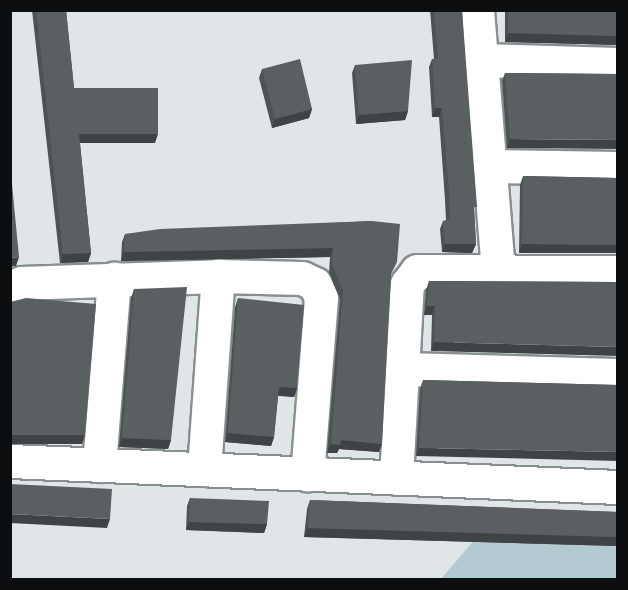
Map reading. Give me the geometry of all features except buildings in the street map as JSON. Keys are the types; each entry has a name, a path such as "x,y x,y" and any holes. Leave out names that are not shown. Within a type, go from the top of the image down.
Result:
{"street":[{"path":"477,10 498,269"},
{"path":"481,60 618,64"},
{"path":"490,166 618,168"},
{"path":"396,478 404,369 407,284 417,271 498,269 618,272"},
{"path":"204,469 218,276"},
{"path":"10,293 21,283 114,279 218,276 302,278 315,284 321,298 307,474"},
{"path":"99,465 114,279"},
{"path":"404,369 618,375"},
{"path":"10,461 618,488"}],"shaded area":[{"path":"482,531 617,536 617,579 440,580"}]}
